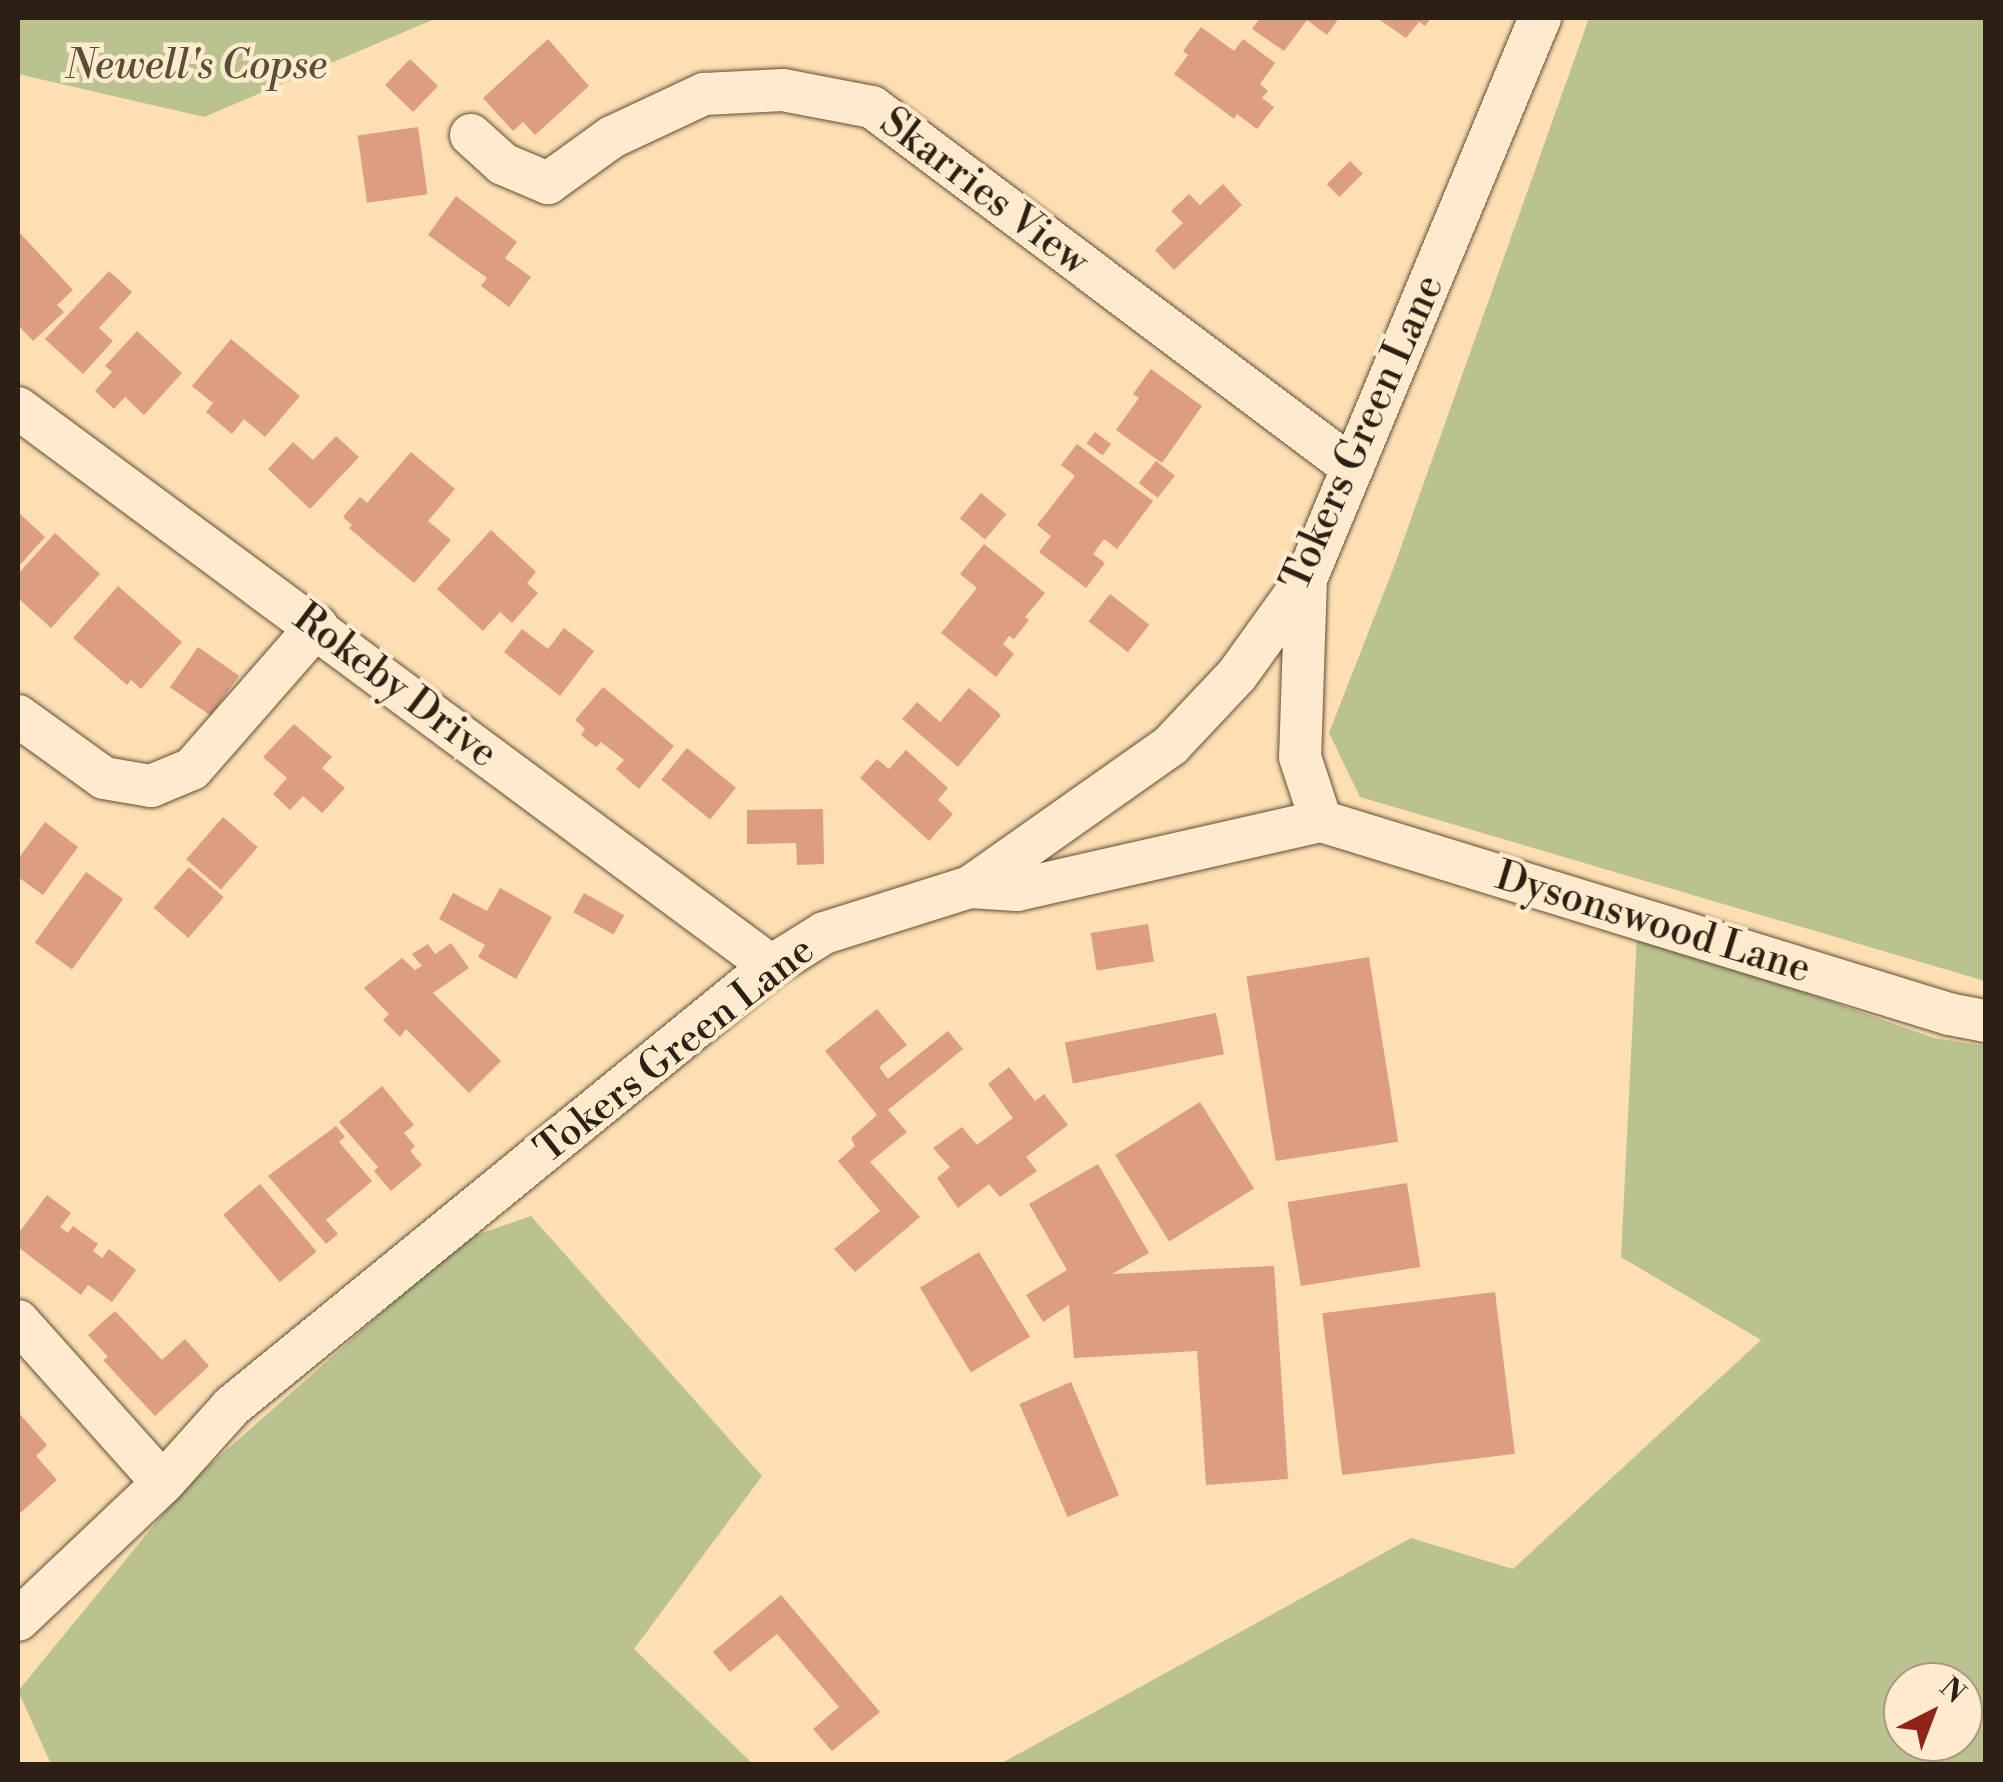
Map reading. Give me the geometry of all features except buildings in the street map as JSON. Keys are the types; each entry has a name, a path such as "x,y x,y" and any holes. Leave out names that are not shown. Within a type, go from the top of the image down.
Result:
{"street":[{"name":"Tokers Green Lane","path":"18,1620 163,1483 232,1406 771,966 824,934 970,887 1170,744 1236,675 1306,579 1540,18"},
{"name":"Skarries View","path":"472,136 503,164 548,183 612,137 704,94 782,90 872,107 1354,468"},
{"name":"Rokeby Drive","path":"18,408 771,966"},
{"path":"970,887 1017,890 1322,820 1300,756 1306,579"},
{"path":"18,716 104,778 151,786 192,769 317,626"},
{"name":"Dysonswood Lane","path":"1322,820 1949,1014 1986,1021"},
{"path":"18,1321 163,1483"}],"green space":[{"name":"Newell's Copse","path":"18,18 437,18 204,117 18,74"},
{"path":"1589,18 1985,18 1985,981 1360,797 1329,733 1395,564"},
{"path":"1637,933 1934,1038 1985,1046 1985,1764 1000,1764 1411,1538 1513,1569 1761,1340 1621,1257"},
{"path":"531,1216 762,1476 634,1649 753,1764 51,1764 18,1691 187,1485 465,1239"}]}
